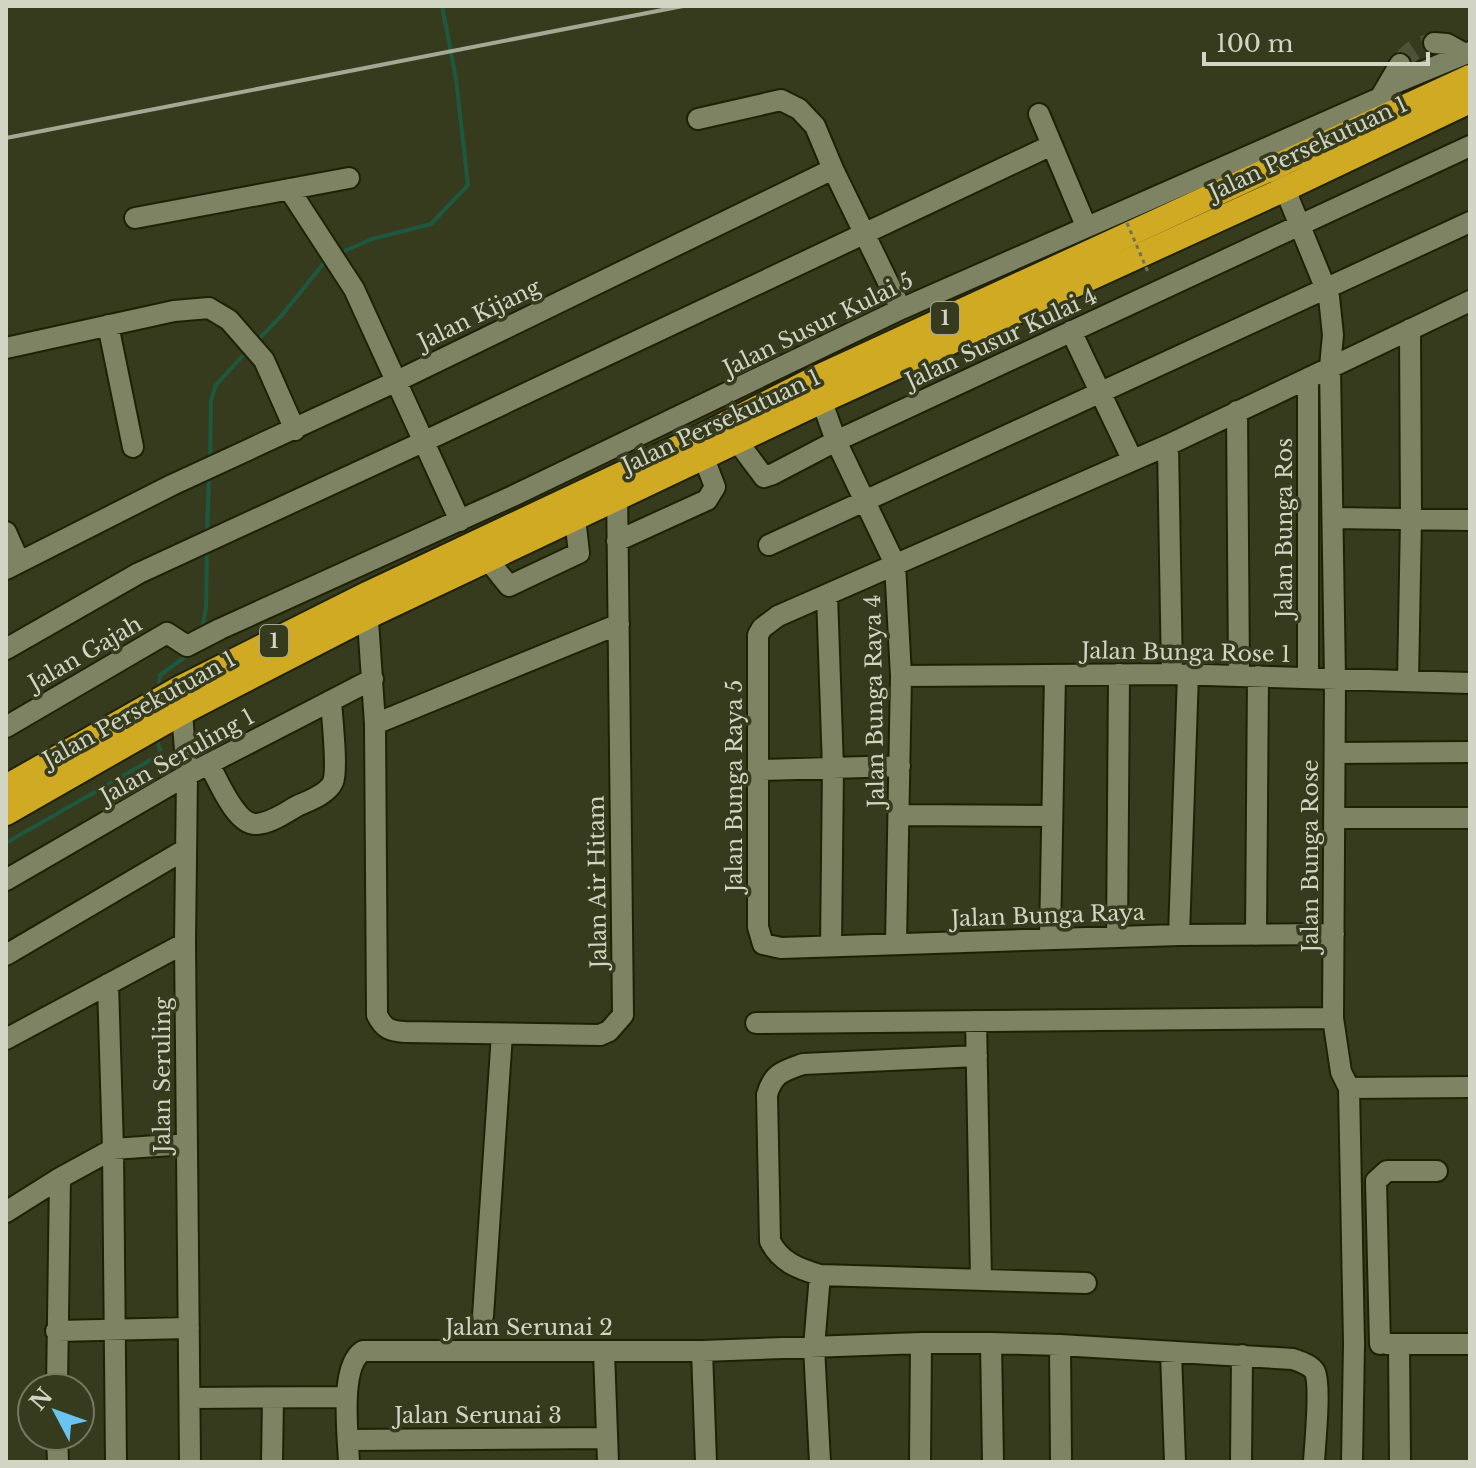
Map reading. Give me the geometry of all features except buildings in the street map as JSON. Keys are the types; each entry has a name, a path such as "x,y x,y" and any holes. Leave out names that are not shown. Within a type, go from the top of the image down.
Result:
{"highway":[{"name":"Jalan Persekutuan 1","path":"6,813 367,606 488,560 575,518 617,486 704,458 818,390 1275,166 1388,108 1468,61"},
{"name":"Jalan Persekutuan 1","path":"6,787 180,688 367,606 617,486 700,437 818,390 1285,189 1388,108 1470,101"}],"street":[{"path":"1434,43 1447,44 1468,61"},
{"path":"1388,108 1400,64"},
{"path":"698,119 781,100 799,109 815,126 901,309"},
{"name":"Jalan Susur Kulai 5","path":"187,646 460,521 901,309 1086,226 1388,108"},
{"path":"1039,114 1086,226"},
{"path":"6,649 117,584 1052,145"},
{"name":"Jalan Susur Kulai 4","path":"737,441 764,477 1470,146"},
{"name":"Jalan Bunga Rose","path":"1275,166 1329,297 1333,335 1330,367 1335,679 1333,1018 1341,1072 1349,1088 1354,1343 1352,1462"},
{"name":"Jalan Kijang","path":"13,565 172,485 295,430 833,169"},
{"path":"135,218 349,178"},
{"path":"289,189 354,289 460,521"},
{"path":"769,545 1470,222"},
{"path":"831,946 833,768 827,595 1168,445 1470,301"},
{"path":"6,348 108,325 209,308 229,320 264,360 295,430"},
{"path":"108,325 133,447"},
{"path":"1408,681 1410,329"},
{"path":"1071,331 1132,459"},
{"name":"Jalan Bunga Ros","path":"1308,378 1308,678"},
{"name":"Jalan Bunga Raya 4","path":"818,390 836,441 895,564 901,676 896,943"},
{"path":"1237,411 1256,935"},
{"path":"1168,445 1180,674 1179,935"},
{"path":"617,541 707,500 715,487 704,458"},
{"name":"Jalan Air Hitam","path":"375,724 377,1015 382,1025 390,1031 502,1034 600,1035 609,1031 623,1015 617,486"},
{"path":"488,560 509,586 579,553 575,518"},
{"path":"1333,518 1470,520"},
{"path":"6,532 13,565"},
{"name":"Jalan Bunga Raya 5","path":"763,944 758,927 757,643 762,628 778,616 827,595"},
{"path":"367,606 375,724 619,624"},
{"name":"Jalan Gajah","path":"6,727 167,633 187,646"},
{"path":"1117,937 1119,674"},
{"name":"Jalan Bunga Rose 1","path":"901,676 1180,674 1470,683"},
{"path":"1470,674 1470,683"},
{"path":"1050,938 1055,675"},
{"name":"Jalan Seruling 1","path":"6,880 187,775 373,679"},
{"name":"Jalan Seruling","path":"180,688 187,775 185,943 190,1462"},
{"path":"209,764 237,814 253,825 267,822 324,792 333,783 331,701"},
{"path":"1335,753 1470,752"},
{"path":"758,770 900,766"},
{"path":"900,815 1052,816"},
{"path":"1334,818 1470,818"},
{"path":"6,955 186,849"},
{"name":"Jalan Bunga Raya","path":"763,944 781,948 1050,938 1334,934"},
{"path":"6,1039 185,943"},
{"path":"108,984 116,1462"},
{"path":"756,1023 1333,1018"},
{"path":"976,1021 981,1278"},
{"path":"483,1316 502,1034"},
{"path":"977,1056 803,1064 782,1072 770,1081 767,1095 770,1241 776,1253 794,1266 820,1275 1086,1283"},
{"path":"1349,1088 1470,1087"},
{"path":"6,1212 113,1149 186,1144"},
{"path":"1400,1462 1376,1181 1387,1171 1437,1171"},
{"path":"57,1372 60,1178"},
{"path":"820,1275 814,1347 820,1462"},
{"path":"56,1331 189,1328"},
{"path":"920,1462 921,1343"},
{"path":"991,1343 993,1462"},
{"name":"Jalan Serunai 2","path":"347,1397 351,1364 363,1351 702,1351 991,1343 1242,1355 1293,1359 1309,1365 1314,1371 1314,1462"},
{"path":"1354,1343 1470,1344"},
{"path":"1060,1345 1061,1462"},
{"path":"702,1351 706,1462"},
{"path":"604,1352 608,1462"},
{"path":"1171,1353 1175,1462"},
{"path":"1241,1462 1242,1355"},
{"path":"191,1398 347,1397 349,1462"},
{"path":"272,1462 273,1398"},
{"name":"Jalan Serunai 3","path":"349,1440 607,1438"}],"path":[{"path":"1127,223 1148,272"}],"waterway":[{"path":"340,253 372,239 431,224 468,185 456,79 442,6"},
{"path":"256,342 328,258"},
{"path":"210,461 211,400 216,385 247,351"},
{"path":"207,533 209,474"},
{"path":"202,629 206,608 207,550"},
{"path":"159,682 160,675 188,655"},
{"path":"6,843 161,754 158,743"}],"tunnel":[{"path":"1400,64 1414,50 1434,43"}],"railway":[{"path":"6,138 683,6"}]}
